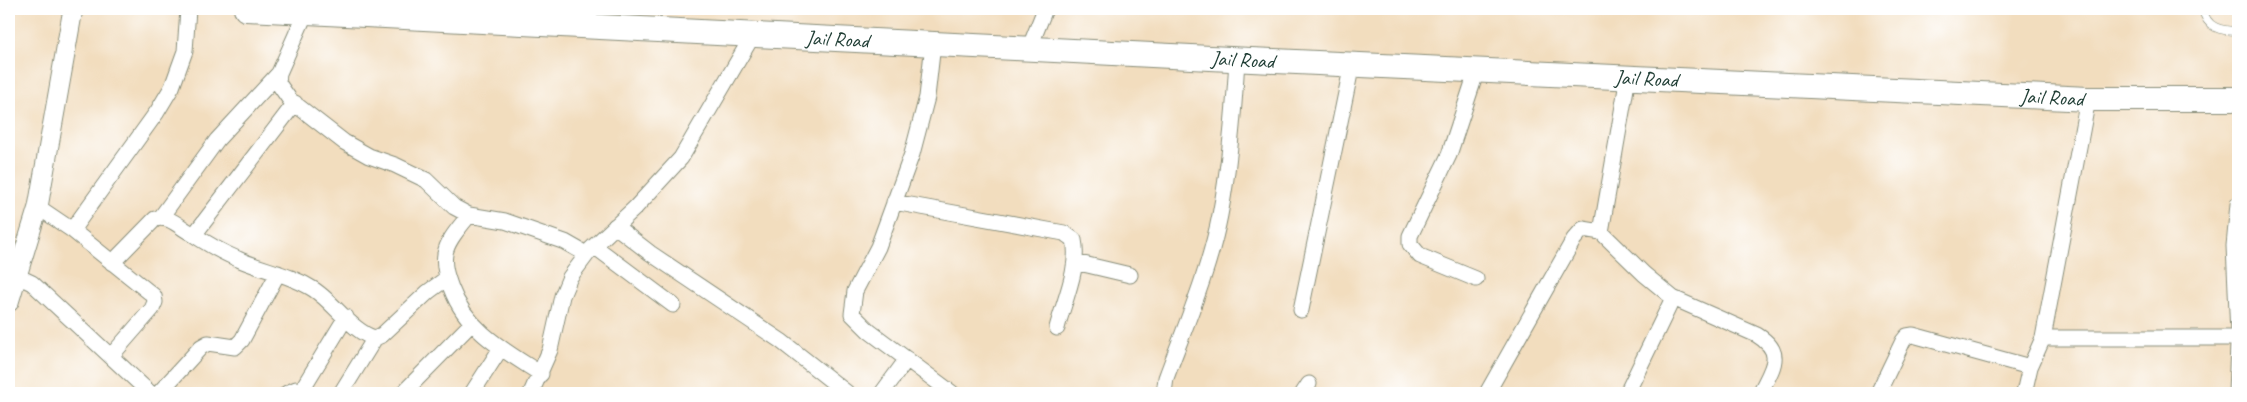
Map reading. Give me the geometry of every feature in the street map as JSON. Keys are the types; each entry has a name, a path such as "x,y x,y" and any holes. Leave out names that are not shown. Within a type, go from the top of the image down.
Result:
{"main road":[{"name":"Jail Road","path":"246,9 526,16 753,35 1237,60 2088,99 2238,100"}],"street":[{"path":"9,302 38,206 73,9"},
{"path":"72,230 158,112 172,87 185,51 188,9"},
{"path":"1030,49 1045,9"},
{"path":"306,12 279,73 278,84 282,92 295,103 358,150 426,180 454,207 468,215 505,222 590,250 673,305"},
{"path":"532,393 552,345 562,296 570,277 590,250 667,175 681,158 753,35"},
{"path":"933,44 924,114 878,247 855,291 852,314 869,331 952,393"},
{"path":"1164,393 1166,378 1206,267 1220,215 1234,113 1237,60"},
{"path":"1301,310 1352,64"},
{"path":"1476,279 1420,256 1410,244 1410,236 1449,155 1477,70"},
{"path":"112,263 148,224 162,217 217,140 279,73"},
{"path":"1601,232 1628,77"},
{"path":"2024,393 2030,367 2043,338 2088,99"},
{"path":"191,233 197,231 295,103"},
{"path":"894,202 1064,233 1074,240 1077,251 1075,262 1057,328"},
{"path":"2238,204 2234,246 2238,334"},
{"path":"38,206 72,230 154,296 155,302 152,309 111,356"},
{"path":"468,215 445,253 447,278 459,305 471,324 501,348 540,374"},
{"path":"162,217 170,219 213,248 314,289 368,336 375,338 382,336 428,292 447,278"},
{"path":"615,226 650,253 781,341 847,393"},
{"path":"1487,393 1574,239 1583,229 1591,228 1601,232 1644,274 1674,298 1769,342 1776,354 1774,366 1760,393"},
{"path":"1075,262 1130,275"},
{"path":"158,393 201,347 208,343 235,347 242,340 278,273"},
{"path":"17,276 32,283 150,393"},
{"path":"1627,393 1674,298"},
{"path":"297,393 346,317"},
{"path":"406,390 471,324"},
{"path":"1878,393 1903,342 1908,336 1913,335 2030,367"},
{"path":"341,393 375,338"},
{"path":"2043,338 2238,338"},
{"path":"2236,393 2238,344"},
{"path":"472,393 501,348"},
{"path":"882,393 907,359"}],"lane":[{"path":"2203,9 2205,18 2212,26 2223,31 2238,31"}]}
